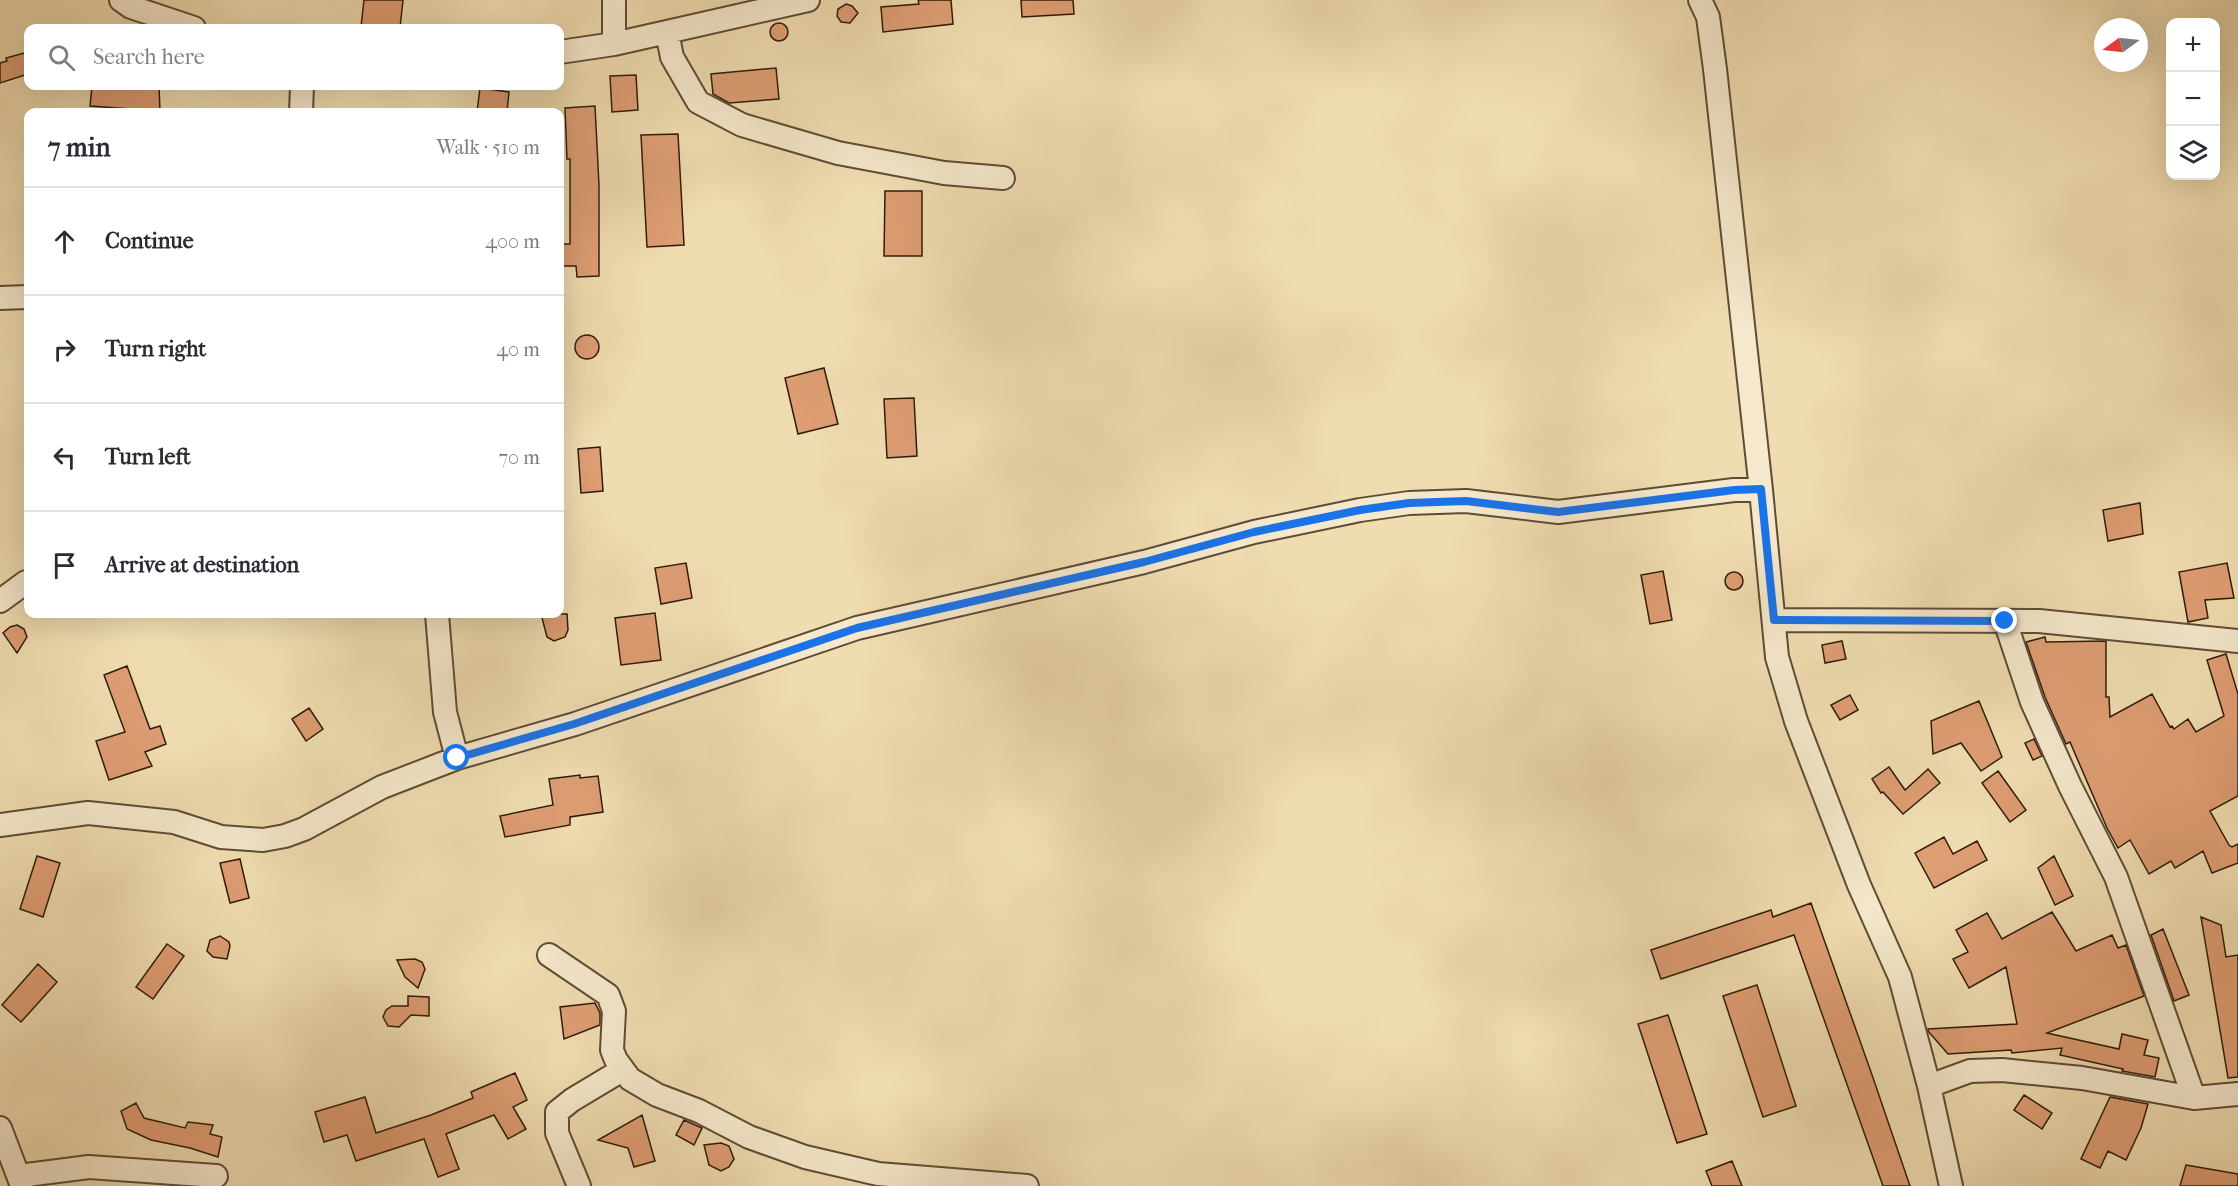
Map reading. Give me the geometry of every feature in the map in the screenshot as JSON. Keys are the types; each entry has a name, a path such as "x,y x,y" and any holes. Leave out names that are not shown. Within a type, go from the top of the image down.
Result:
{"street":[{"path":"121,0 131,6 183,24"},
{"path":"614,0 614,44"},
{"path":"564,51 614,44 808,0"},
{"path":"1700,0 1708,17 1715,69 1777,657 1797,722 1859,885 1900,977 1929,1086 1951,1186"},
{"path":"667,32 672,57 698,102 742,125 838,153 944,173 1003,178"},
{"path":"299,108 302,90"},
{"path":"0,298 24,297"},
{"path":"0,825 88,813 174,822 221,837 263,840 285,836 304,829 382,787 457,758 574,724 857,628 1144,562 1254,532 1360,510 1409,503 1466,501 1558,512 1734,490 1761,489"},
{"path":"0,601 24,583"},
{"path":"437,618 445,712 457,758"},
{"path":"1774,620 2039,621 2238,641"},
{"path":"2005,621 2032,702 2070,786 2116,877 2194,1098"},
{"path":"549,955 608,995 614,1011 612,1050 622,1070 630,1079 657,1095 699,1111 749,1137 805,1157 878,1174 1027,1186"},
{"path":"579,1186 557,1133 558,1112 572,1100 622,1070"},
{"path":"1929,1086 1970,1071 2002,1070 2082,1078 2194,1098 2238,1094"},
{"path":"0,1128 20,1181 89,1167 216,1176"}],"building":[{"path":"364,0 403,0 400,24 361,24"},
{"path":"918,0 951,0 953,24 883,32 881,7 919,4"},
{"path":"1021,0 1073,0 1074,14 1022,17"},
{"path":"846,4 852,6 858,13 850,23 841,22 837,16 838,9"},
{"path":"775,23 783,23 788,28 786,39 775,41 770,36 770,28"},
{"path":"24,53 24,75 0,83 0,63 7,61 6,58"},
{"path":"776,68 779,99 729,103 713,94 711,74"},
{"path":"636,75 638,110 612,112 610,76"},
{"path":"92,90 159,90 160,108 90,106"},
{"path":"480,90 509,92 507,108 478,108"},
{"path":"595,106 599,185 599,276 577,277 576,266 564,266 564,244 570,244 570,159 567,159 565,108"},
{"path":"678,134 684,245 647,247 641,135"},
{"path":"885,191 922,191 922,256 884,256"},
{"path":"587,335 595,339 599,347 595,355 587,359 579,355 575,347 579,339"},
{"path":"824,368 838,424 798,434 785,378"},
{"path":"914,398 917,456 887,458 884,399"},
{"path":"600,447 603,491 581,493 578,449"},
{"path":"2140,503 2143,534 2108,541 2103,510"},
{"path":"686,563 692,598 661,604 655,568"},
{"path":"2227,563 2234,598 2205,600 2208,618 2188,622 2179,572"},
{"path":"1663,571 1672,620 1650,624 1641,575"},
{"path":"1734,572 1740,575 1743,581 1740,587 1734,590 1728,587 1725,581 1728,575"},
{"path":"655,613 661,660 621,665 615,618"},
{"path":"564,614 567,614 568,630 565,637 554,641 547,637 542,618 564,618"},
{"path":"17,625 24,629 27,637 17,653 3,633"},
{"path":"2045,637 2046,642 2106,641 2106,697 2109,697 2110,717 2152,694 2170,727 2174,729 2188,719 2196,732 2224,716 2207,660 2226,654 2238,694 2238,796 2210,811 2229,845 2232,847 2238,844 2238,863 2212,873 2203,851 2175,868 2171,861 2149,874 2130,840 2118,848 2070,742 2066,744 2045,697 2026,642"},
{"path":"1842,641 1846,659 1825,663 1822,645"},
{"path":"127,666 150,729 160,726 166,744 145,752 152,766 109,780 96,741 125,732 104,675"},
{"path":"1850,695 1858,710 1840,720 1831,705"},
{"path":"1979,701 2002,757 1981,771 1961,743 1933,754 1931,721"},
{"path":"309,708 323,729 306,741 292,719"},
{"path":"2034,739 2042,756 2033,760 2025,743"},
{"path":"1889,767 1905,790 1928,769 1940,783 1903,814 1883,792 1881,793 1872,779"},
{"path":"1998,771 2026,810 2010,822 1982,783"},
{"path":"580,775 580,778 598,776 603,812 570,817 570,825 505,837 500,816 553,805 549,779"},
{"path":"1944,837 1953,854 1977,841 1987,860 1934,888 1915,853"},
{"path":"37,856 60,863 43,917 20,909"},
{"path":"2054,856 2073,896 2055,905 2038,868"},
{"path":"240,859 249,898 230,903 220,863"},
{"path":"1811,903 1910,1186 1883,1186 1794,935 1661,979 1651,950 1771,910 1773,917"},
{"path":"2052,912 2076,951 2112,935 2118,948 2126,945 2144,996 2047,1033 2119,1049 2122,1034 2148,1040 2144,1055 2159,1058 2155,1077 2060,1055 2062,1048 2012,1053 2011,1050 1948,1054 1928,1031 1928,1029 2017,1024 2006,967 1969,988 1953,959 1968,952 1956,930 1987,913 2002,939"},
{"path":"2201,917 2221,925 2226,957 2238,955 2238,1077 2228,1078"},
{"path":"2163,929 2189,995 2174,1001 2151,935"},
{"path":"220,936 229,942 227,959 213,957 207,951 210,940"},
{"path":"167,944 184,956 153,999 136,987"},
{"path":"415,959 422,962 425,969 418,988 405,977 397,960"},
{"path":"38,964 57,982 21,1022 2,1005"},
{"path":"1757,985 1796,1106 1763,1117 1723,996"},
{"path":"408,996 429,997 429,1016 411,1015 399,1027 388,1026 383,1017 386,1010 392,1006 408,1006"},
{"path":"595,1003 600,1013 600,1025 564,1039 560,1007"},
{"path":"1668,1015 1707,1134 1677,1143 1638,1024"},
{"path":"515,1073 527,1100 513,1107 526,1129 508,1139 494,1115 446,1134 459,1169 438,1177 424,1139 356,1161 347,1135 324,1142 315,1112 365,1097 376,1133 473,1098 471,1092"},
{"path":"2024,1095 2052,1113 2042,1129 2014,1110"},
{"path":"2110,1097 2148,1104 2141,1128 2126,1160 2108,1151 2100,1168 2081,1159"},
{"path":"136,1103 144,1118 185,1128 188,1122 213,1125 210,1134 222,1137 218,1157 190,1148 151,1140 127,1129 121,1111"},
{"path":"642,1115 655,1161 634,1167 628,1148 598,1140"},
{"path":"684,1120 702,1128 694,1145 676,1135"},
{"path":"721,1143 729,1146 734,1159 729,1167 721,1171 709,1165 704,1145"},
{"path":"1732,1161 1742,1186 1712,1186 1706,1171"},
{"path":"2186,1165 2238,1174 2238,1186 2180,1186"}],"route":[{"path":"457,758 574,724 857,628 1144,562 1254,532 1360,510 1409,503 1466,501 1558,512 1734,490 1761,489 1774,620 2005,621"}]}
